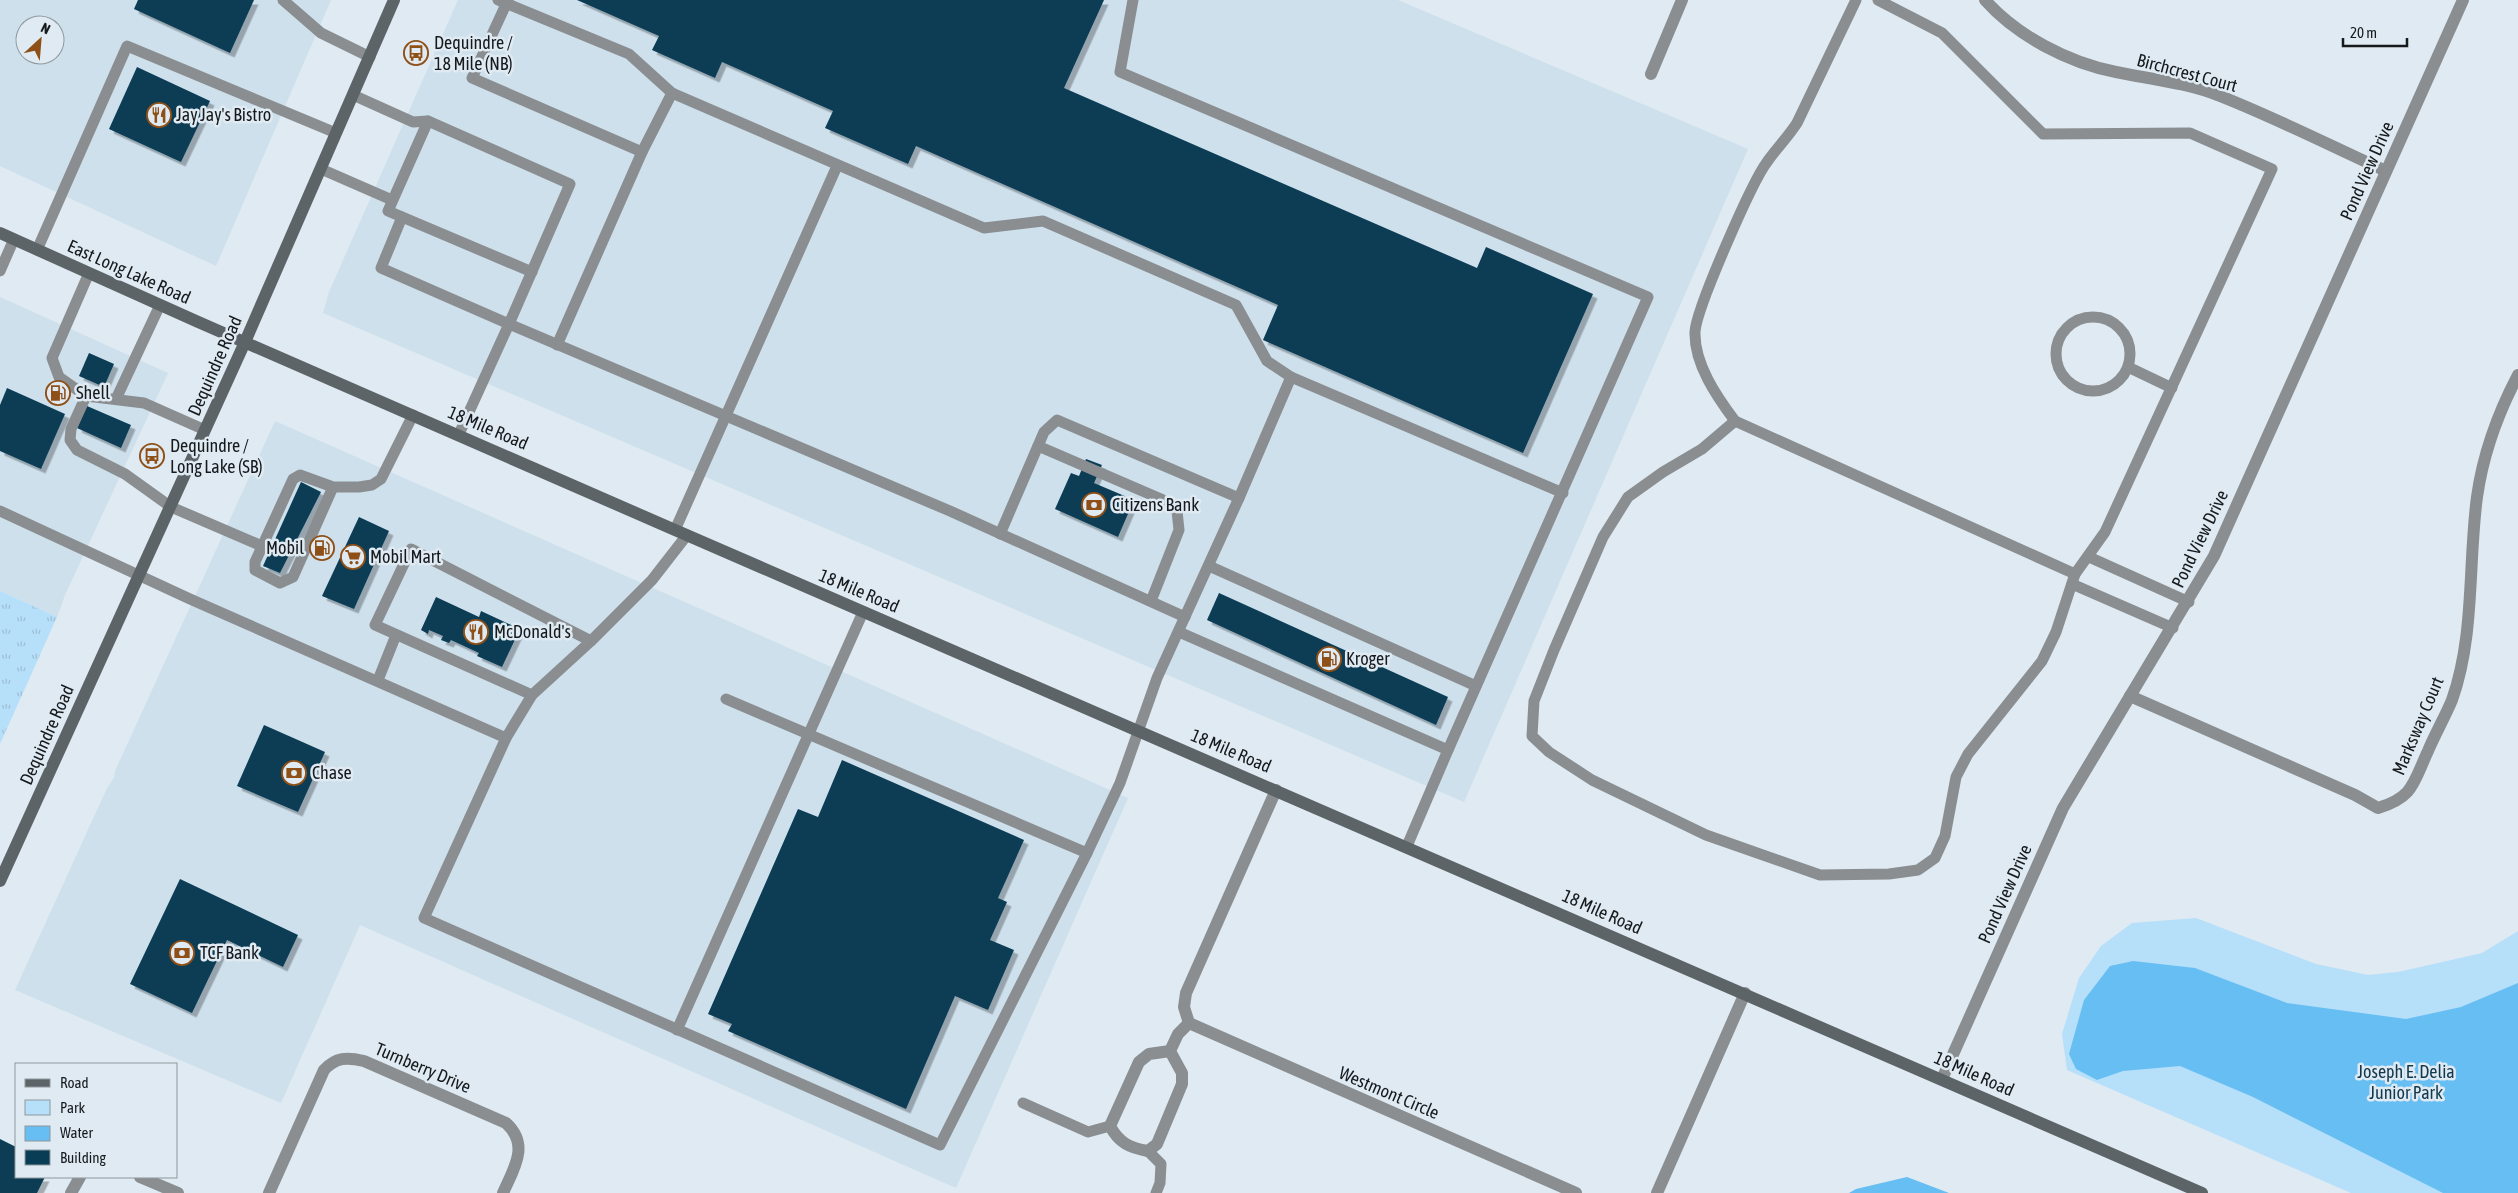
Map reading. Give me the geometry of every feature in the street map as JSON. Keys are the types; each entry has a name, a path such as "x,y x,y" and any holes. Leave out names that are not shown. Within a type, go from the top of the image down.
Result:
{"main road":[{"name":"Dequindre Road","path":"0,881 206,430 394,0"},
{"name":"East Long Lake Road","path":"0,233 245,342"},
{"name":"18 Mile Road","path":"245,342 2202,1193"}],"street":[{"path":"1651,74 1682,0"},
{"name":"Birchcrest Court","path":"1985,0 1993,9 2060,54 2114,72 2218,95 2386,171"},
{"name":"Pond View Drive","path":"1942,1080 2056,824 2084,771 2189,602 2222,539 2463,0"},
{"name":"Marksway Court","path":"2130,696 2355,795 2378,808 2394,803 2408,793 2452,700 2467,630 2479,488 2499,410 2518,375"},
{"path":"1170,1051 1178,1034 1189,1023 1184,1007 1186,993 1276,790"},
{"path":"1657,1193 1745,994"},
{"name":"Westmont Circle","path":"1189,1023 1576,1193"},
{"path":"1170,1051 1182,1073 1182,1084 1157,1144 1148,1151 1135,1149 1123,1144 1110,1126 1139,1062 1149,1054 1170,1051"},
{"name":"Turnberry Drive","path":"269,1193 324,1070 332,1061 342,1058 364,1060 506,1123 513,1129 520,1148 518,1160 503,1193"},
{"path":"71,1193 79,1178"},
{"path":"142,1178 178,1193"}],"lane":[{"path":"283,0 321,33 370,57"},
{"path":"1133,0 1120,72 1648,296 1563,494 1476,686 1407,846"},
{"path":"1856,0 1797,123 1785,141 1766,163 1708,290 1695,331 1701,363 1713,391 1735,422 2073,579 2173,628"},
{"path":"1735,422 1702,449 1628,497 1602,537 1534,701 1532,736 1549,752 1592,780 1706,835 1820,875 1889,874 1918,870 1935,858 1945,836 1956,777 1968,754 2042,661 2056,632 2073,579 2105,532 2272,169 2190,133 2043,134 1942,33 1878,0"},
{"path":"642,152 472,78 504,1 629,54 672,93 984,228 1043,221 1236,306 1267,361 1291,377 1563,494"},
{"path":"37,250 127,46 336,133"},
{"path":"558,345 642,152 672,93"},
{"path":"353,95 413,122 428,121 570,184 459,434"},
{"path":"428,121 388,211 532,272"},
{"path":"675,530 724,416 837,166"},
{"path":"321,169 392,200"},
{"path":"402,217 381,268 1000,534 1185,617"},
{"path":"0,271 14,239"},
{"path":"89,273 52,358 59,377 86,396 144,403 206,430"},
{"path":"116,399 160,305"},
{"path":"2097,318 2112,322 2125,335 2128,342 2130,349 2128,367 2116,384 2104,390 2089,392 2075,387 2062,374 2056,355 2057,345 2064,332 2075,322 2097,318"},
{"path":"2128,367 2172,388"},
{"path":"687,535 652,580 591,641 532,695 506,738 424,918 940,1145 1087,853 1120,782 1137,730 1291,377"},
{"path":"86,396 71,429 70,440 78,450 125,474 171,507 262,546"},
{"path":"334,487 293,577 280,583 255,570 254,562 293,479 300,475 308,476 334,487 372,485 381,479 413,415"},
{"path":"1000,534 1044,432 1057,420 1239,498"},
{"path":"1038,446 1161,499 1177,511 1179,530 1151,601"},
{"path":"0,511 139,576 506,738"},
{"path":"532,695 375,626 410,549 591,641"},
{"path":"2088,557 2189,602"},
{"path":"1208,566 1476,686"},
{"path":"677,1030 810,735 863,612"},
{"path":"1179,632 1448,750"},
{"path":"378,680 396,636"},
{"path":"726,699 1087,853"},
{"path":"1023,1103 1088,1132 1110,1126"},
{"path":"1148,1151 1161,1164 1160,1183 1156,1193"}],"shaded area":[{"path":"0,0 331,0 216,266 0,166"},
{"path":"458,0 1398,0 1748,149 1464,802 323,313 329,292"},
{"path":"0,297 168,373 65,595 57,617 0,591"},
{"path":"275,421 1128,798 956,1188 360,925 281,1103 15,990 107,788 114,778 115,771"}],"green space":[{"path":"0,591 57,617 0,744"},
{"name":"Joseph E. Delia Junior Park","path":"2196,918 2316,964 2368,975 2398,972 2482,953 2518,931 2518,1193 2351,1193 2067,1070 2062,1034 2079,978 2101,946 2132,923"}],"water":[{"name":"Joseph E. Delia Junior Park","path":"2133,961 2195,968 2287,1003 2406,1019 2461,1007 2518,983 2518,1193 2443,1193 2253,1097 2180,1066 2123,1071 2097,1080 2076,1069 2069,1054 2084,1000 2110,966"},
{"path":"1907,1177 1949,1193 1849,1193 1856,1189"}],"building":[{"path":"138,0 254,0 230,53 134,9"},
{"path":"577,0 1104,0 1064,88 1477,268 1486,247 1593,294 1523,453 1263,340 1278,305 916,146 908,164 825,128 833,111 722,62 715,78 652,50 659,36"},
{"name":"Jay Jay's Bistro","path":"137,67 210,101 181,162 109,129"},
{"path":"89,353 114,364 104,387 79,376"},
{"path":"7,388 65,414 41,469 0,451 0,405"},
{"path":"87,406 131,425 121,448 77,428"},
{"name":"Citizens Bank","path":"1086,459 1102,465 1094,483 1134,500 1118,537 1055,509 1071,473 1079,476"},
{"path":"301,482 321,492 280,573 263,566"},
{"path":"359,517 389,531 354,609 322,596"},
{"path":"1219,593 1448,697 1436,725 1207,620"},
{"name":"McDonald's","path":"436,597 479,617 481,611 520,629 502,667 477,656 479,653 451,640 449,643 441,640 443,636 429,630 428,634 421,630"},
{"path":"264,725 325,752 298,812 237,786"},
{"path":"842,760 1024,840 998,898 1007,902 990,940 1014,950 988,1010 955,996 906,1109 728,1031 732,1024 708,1014 798,809 818,817"},
{"name":"TCF Bank","path":"180,879 298,935 283,967 227,940 192,1013 130,984"},
{"path":"0,1139 15,1146 15,1178 44,1178 37,1193 0,1193"}],"place":[{"name":"Dequindre / 18 Mile (NB)","path":"416,53"},
{"name":"Jay Jay's Bistro","path":"159,115"},
{"name":"Shell","path":"58,393"},
{"name":"Dequindre / Long Lake (SB)","path":"152,456"},
{"name":"Citizens Bank","path":"1094,505"},
{"name":"Mobil","path":"322,548"},
{"name":"Mobil Mart","path":"353,557"},
{"name":"McDonald's","path":"476,632"},
{"name":"Kroger","path":"1329,659"},
{"name":"Chase","path":"294,773"},
{"name":"TCF Bank","path":"182,953"}]}
